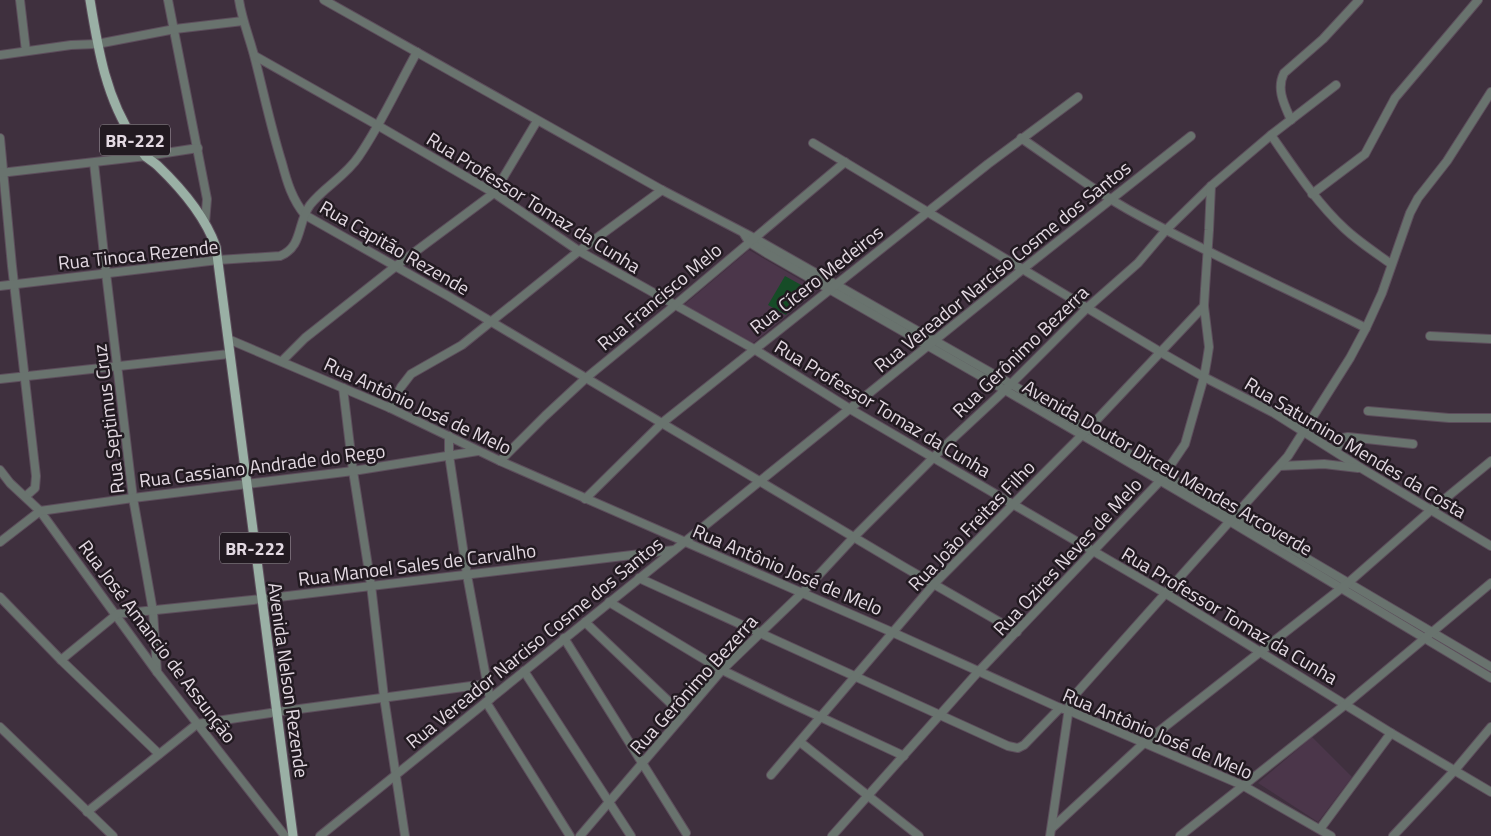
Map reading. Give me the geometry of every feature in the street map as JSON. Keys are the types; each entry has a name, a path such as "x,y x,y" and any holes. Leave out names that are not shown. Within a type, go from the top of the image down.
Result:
{"main road":[{"name":"BR-222","path":"90,0 97,44 109,91 130,133 146,156 158,166 189,200 205,222 216,247 218,260"},
{"name":"Avenida Nelson Rezende","path":"218,260 293,836"}],"street":[{"path":"20,0 26,51"},
{"path":"168,0 207,199 205,222"},
{"name":"Rua Capitão Rezende","path":"239,0 242,21 255,56 273,134 291,192 297,206 305,215 492,322 760,482 1017,632"},
{"path":"324,0 537,121 743,233 752,240"},
{"path":"1291,120 1280,88 1284,73 1359,0"},
{"path":"1312,194 1365,154 1395,98 1478,0"},
{"path":"0,54 97,44 175,29 242,21"},
{"path":"305,215 314,200 352,165 377,125 417,52"},
{"name":"Rua Professor Tomaz da Cunha","path":"255,56 494,193 579,251 674,306 754,349 850,409 1165,593 1391,733 1491,792"},
{"name":"Rua Gerônimo Bezerra","path":"580,836 722,670 802,593 854,537 933,458 1005,390 1087,308 1138,263 1166,230 1211,186 1271,135 1336,85"},
{"path":"1051,832 1070,701 1075,693 1280,466 1350,358 1366,328 1382,293 1410,212 1418,198 1447,161 1491,92"},
{"name":"Rua Cícero Medeiros","path":"585,499 662,423 1021,138 1078,97"},
{"path":"282,361 305,338 396,266 494,193 537,121"},
{"path":"1271,135 1312,194 1345,229 1392,264"},
{"name":"Rua Vereador Narciso Cosme dos Santos","path":"320,836 1023,269 1191,136"},
{"path":"0,138 2,173 36,484 34,490 26,496"},
{"path":"1021,138 1111,199 1166,230 1207,252 1366,328"},
{"name":"Rua Saturnino Mendes da Costa","path":"813,143 1162,353 1274,413 1360,468 1491,546"},
{"path":"2,173 94,163 198,148"},
{"name":"Rua Francisco Melo","path":"500,461 586,378 845,162"},
{"name":"Rua Septimus Cruz","path":"94,163 133,498 153,612 157,672"},
{"name":"Rua Ozires Neves de Melo","path":"832,836 978,672 1163,477 1185,444 1204,377 1209,347 1204,306 1211,186"},
{"path":"390,408 400,387 411,374 455,350 579,251 662,190"},
{"name":"Rua Tinoca Rezende","path":"0,286 218,260 280,256 292,249 305,215"},
{"name":"Avenida Doutor Dirceu Mendes Arcoverde","path":"752,240 931,343 1011,384 1088,429 1341,588 1491,678"},
{"name":"Rua João Freitas Filho","path":"771,775 934,584 1162,353 1204,306"},
{"path":"1430,336 1491,339"},
{"name":"Rua Antônio José de Melo","path":"228,339 390,408 500,461 894,633 978,672 1242,785 1331,836"},
{"name":"Avenida Doutor Dirceu Mendes Arcoverde","path":"931,343 1005,390 1082,435 1163,477"},
{"path":"0,379 229,354"},
{"path":"343,388 353,471 371,585 384,697 405,836"},
{"path":"1368,411 1449,418 1491,418"},
{"path":"449,436 449,455 488,700 570,836"},
{"path":"1336,451 1342,438 1348,436 1414,444"},
{"name":"Rua Cassiano Andrade do Rego","path":"0,542 40,511 353,471 478,451"},
{"path":"1051,832 1144,743 1348,583 1430,510 1491,461"},
{"path":"1280,466 1324,464 1360,468"},
{"name":"Rua José Amancio de Assunção","path":"0,470 6,479 40,511 117,614 157,672 286,836"},
{"name":"Avenida Doutor Dirceu Mendes Arcoverde","path":"1233,519 1348,583 1491,667"},
{"name":"Rua Manoel Sales de Carvalho","path":"117,614 153,612 674,550"},
{"path":"639,578 855,678 1008,746 1020,747 1060,708"},
{"path":"1180,836 1346,704 1491,583"},
{"path":"0,597 61,660 159,754"},
{"path":"610,602 722,670 904,756"},
{"path":"61,660 117,614"},
{"path":"585,622 683,715"},
{"path":"564,638 686,833"},
{"path":"524,671 631,836"},
{"path":"87,812 197,724 486,684"},
{"path":"0,727 113,836"},
{"path":"1393,836 1455,770 1491,727"},
{"path":"1320,829 1391,733"},
{"path":"800,742 919,836"}],"shaded area":[{"path":"749,250 818,290 753,343 684,305"},
{"path":"1312,737 1352,777 1318,822 1258,783"}],"green space":[{"path":"785,276 803,286 786,315 768,305"}]}
